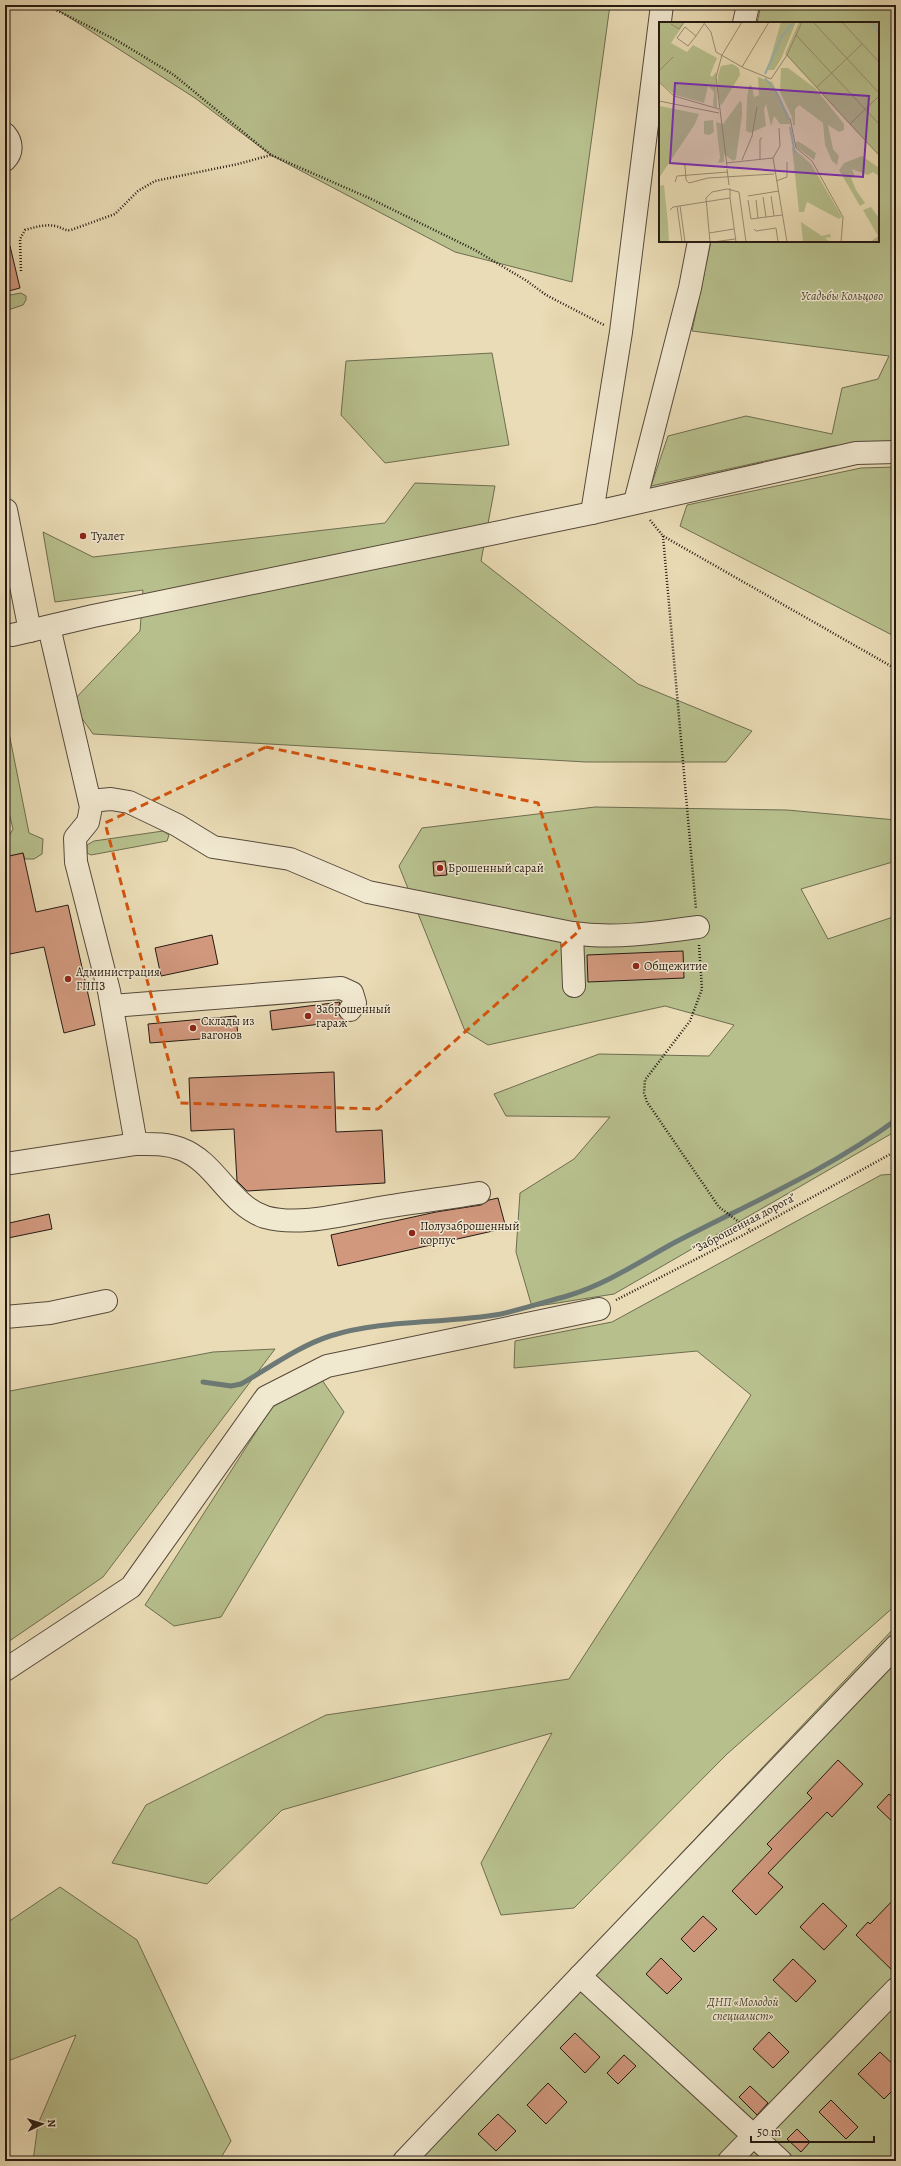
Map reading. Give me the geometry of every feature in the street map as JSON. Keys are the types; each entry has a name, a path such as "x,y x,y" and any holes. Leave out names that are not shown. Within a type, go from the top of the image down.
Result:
{"street":[{"path":"660,22 662,5"},
{"path":"744,22 748,5"},
{"path":"592,513 621,332 659,29"},
{"path":"5,134 10,142 11,150 5,160"},
{"path":"636,502 690,288 699,242"},
{"path":"30,631 592,513 856,453 896,452"},
{"path":"6,510 30,631 90,801 90,814 88,822 76,838 76,862 112,1006 136,1144"},
{"path":"90,801 111,799 129,802 177,825 214,847 290,859 368,892 572,933 598,936 633,935 698,927"},
{"path":"572,933 574,986"},
{"path":"112,1006 341,988 352,993 355,1004 350,1010"},
{"path":"5,1164 136,1144 169,1145 194,1155 206,1164 235,1197 249,1208 264,1216 280,1219 327,1217 479,1193"},
{"path":"5,1317 50,1312 106,1301"},
{"path":"5,1670 131,1587 266,1397 327,1366 599,1308"},
{"path":"404,2161 896,1646"},
{"path":"580,1976 781,2161"},
{"path":"729,2161 896,1988"}],"path":[{"path":"46,5 118,41 174,76 272,155 369,198 475,250 527,281 546,295 578,313 621,332"},
{"path":"21,271 20,239 25,230 49,226 71,230 115,214 138,191 155,181 238,164 272,155"},
{"path":"636,502 663,536 896,669"},
{"path":"663,536 698,927 702,989 690,1021 645,1080 644,1093 647,1102 719,1207 751,1231"},
{"name":"\"Заброшенная дорога\"","path":"599,1308 751,1231 896,1151"}],"highlighted area":[{"path":"266,747 538,803 580,930 378,1109 180,1103 105,823"}],"green space":[{"path":"50,5 610,5 572,282 455,252 271,155 195,98"},
{"name":"Усадьбы Кольцово","path":"761,5 896,5 896,442 833,446 651,486 668,436 746,416 832,434 842,388 878,379 889,356 692,331 711,242 879,242 879,22 757,22"},
{"path":"21,293 26,296 26,300 23,305 5,311 5,296"},
{"path":"492,353 509,445 385,463 341,415 346,361"},
{"path":"896,467 896,637 680,526 687,505 861,468"},
{"path":"415,483 495,486 481,561 638,684 752,731 726,762 586,762 93,734 71,703 140,631 143,590 55,602 43,532 93,557 385,523"},
{"path":"5,713 29,833 43,839 42,854 34,859 25,859 23,853 10,856 7,840 13,829 5,796"},
{"path":"595,807 787,810 896,820 896,861 801,889 828,939 896,916 896,1131 614,1294 532,1307 516,1252 520,1193 574,1159 610,1117 506,1116 494,1094 599,1054 709,1056 734,1025 665,1006 488,1045 465,1031 399,866 422,828"},
{"path":"163,831 169,835 167,841 91,855 87,853 87,845 94,841"},
{"path":"896,1174 896,1605 727,1754 574,1908 501,1915 481,1863 552,1733 282,1810 207,1884 112,1863 146,1805 326,1715 569,1679 751,1395 697,1351 514,1368 515,1341 612,1322 881,1175"},
{"path":"275,1349 103,1577 5,1644 5,1392 213,1352"},
{"path":"322,1380 344,1412 221,1617 174,1626 145,1605 272,1407"},
{"name":"ДНП «Молодой специалист»","path":"896,1626 896,2161 391,2161"},
{"path":"60,1887 137,1940 231,2141 219,2161 33,2161 38,2124 76,2035 5,2062 5,1924"}],"building":[{"path":"10,246 20,288 5,292 5,247"},
{"path":"23,853 36,912 68,905 95,1025 64,1033 44,947 10,954 5,933 5,857"},
{"name":"Брошенный сарай","path":"445,861 447,875 434,876 433,862"},
{"path":"212,935 218,964 161,976 155,948"},
{"name":"Общежитие","path":"683,951 684,978 588,982 587,955"},
{"name":"Заброшенный гараж","path":"340,1002 338,1008 339,1015 345,1021 272,1030 270,1011"},
{"name":"Склады из вагонов","path":"236,1016 238,1036 150,1043 148,1024"},
{"path":"334,1072 336,1132 382,1130 385,1183 247,1191 237,1181 234,1129 191,1131 189,1078"},
{"name":"Полузаброшенный корпус","path":"498,1198 506,1228 338,1266 331,1235 436,1212 481,1205 489,1200"},
{"path":"49,1214 52,1229 8,1238 5,1224"},
{"path":"838,1760 863,1784 832,1817 827,1812 768,1873 783,1887 756,1915 732,1891 772,1849 767,1844 812,1798 807,1793"},
{"path":"889,1794 896,1801 896,1825 877,1807"},
{"path":"896,1897 896,1974 856,1935 868,1922 870,1924"},
{"path":"823,1903 847,1926 824,1950 800,1927"},
{"path":"703,1916 717,1929 694,1952 681,1939"},
{"path":"661,1958 682,1979 667,1994 646,1974"},
{"path":"793,1959 816,1981 796,2002 773,1980"},
{"path":"769,2032 789,2052 773,2068 753,2049"},
{"path":"575,2033 600,2057 585,2073 560,2048"},
{"path":"880,2052 896,2067 896,2087 884,2099 858,2074"},
{"path":"624,2055 636,2066 618,2084 607,2073"},
{"path":"548,2083 567,2102 546,2124 527,2105"},
{"path":"750,2086 768,2103 757,2115 739,2097"},
{"path":"831,2100 858,2127 846,2139 819,2112"},
{"path":"498,2114 516,2131 496,2151 478,2134"},
{"path":"797,2129 810,2142 801,2152 787,2139"}],"waterway":[{"path":"203,1382 231,1386 241,1384 307,1345 330,1336 350,1331 393,1324 501,1314 581,1291 620,1274 670,1245 785,1187 842,1155 896,1120"}],"place":[{"name":"Туалет","path":"83,536"},
{"name":"Брошенный сарай","path":"440,868"},
{"name":"Общежитие","path":"636,966"},
{"name":"Администрация ГППЗ","path":"68,979"},
{"name":"Заброшенный гараж","path":"308,1016"},
{"name":"Склады из вагонов","path":"193,1028"},
{"name":"Полузаброшенный корпус","path":"412,1233"}]}
